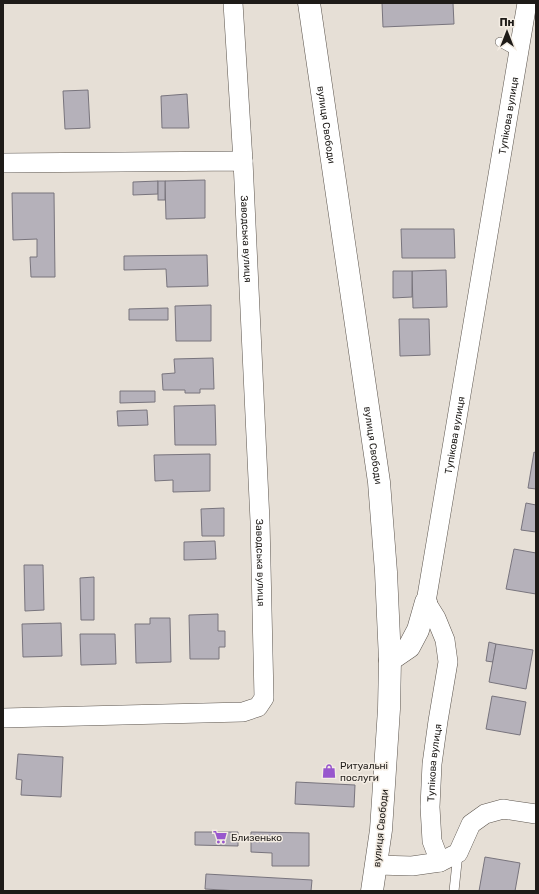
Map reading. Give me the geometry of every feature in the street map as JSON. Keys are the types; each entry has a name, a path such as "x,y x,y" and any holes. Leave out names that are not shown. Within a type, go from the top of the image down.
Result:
{"main road":[{"name":"вулиця Свободи","path":"309,3 379,482 386,572 390,660 387,756 381,830 372,891"},
{"path":"390,660 409,648 418,630 426,602"}],"street":[{"name":"Заводська вулиця","path":"3,718 243,712 258,707 264,698 260,521 243,161 233,3"},
{"name":"Тупікова вулиця","path":"440,862 432,841 432,764 448,662 445,640 436,618 426,602 527,3"},
{"path":"3,163 243,161"},
{"path":"376,864 412,866 440,862 458,853 471,824 484,814 503,809 536,814"}],"lane":[{"path":"500,42 518,52"},
{"path":"454,891 458,853"}],"building":[{"path":"382,3 453,3 454,24 383,27"},
{"path":"88,90 90,128 65,129 63,91"},
{"path":"187,94 189,128 162,128 161,96"},
{"path":"205,180 205,218 166,219 165,181"},
{"path":"158,181 158,194 133,195 133,182"},
{"path":"158,181 165,181 165,200 158,200"},
{"path":"12,193 54,193 55,277 31,277 30,257 37,257 37,239 13,240"},
{"path":"401,229 454,229 455,258 402,258"},
{"path":"207,255 208,286 167,287 166,269 124,270 124,256"},
{"path":"446,270 447,307 413,308 412,271"},
{"path":"393,271 412,271 412,297 393,298"},
{"path":"211,305 211,341 176,341 175,306"},
{"path":"168,308 168,320 129,320 129,309"},
{"path":"399,319 429,319 430,355 400,356"},
{"path":"213,358 214,389 200,389 200,393 185,393 185,390 163,390 162,374 175,373 174,359"},
{"path":"120,391 155,391 155,402 120,403"},
{"path":"215,405 216,445 175,445 174,406"},
{"path":"147,410 148,425 118,426 117,411"},
{"path":"534,452 536,453 536,489 528,488"},
{"path":"210,454 210,491 173,492 173,480 155,481 154,455"},
{"path":"526,503 536,505 536,532 521,530"},
{"path":"224,508 224,536 202,536 201,509"},
{"path":"215,541 216,559 184,560 184,542"},
{"path":"514,549 536,553 536,594 506,589"},
{"path":"24,565 43,565 44,610 25,611"},
{"path":"94,577 94,620 81,620 80,578"},
{"path":"218,614 218,631 225,631 225,647 219,647 219,659 190,659 189,615"},
{"path":"150,618 170,618 171,662 136,663 135,624 150,624"},
{"path":"61,623 62,656 23,657 22,624"},
{"path":"80,634 115,634 116,664 81,665"},
{"path":"489,642 496,644 493,662 486,661"},
{"path":"496,644 533,650 526,689 489,682"},
{"path":"492,696 526,702 520,735 486,729"},
{"path":"18,754 63,757 61,797 21,795 22,780 16,779"},
{"path":"296,782 355,785 354,807 295,804"},
{"path":"195,832 238,832 238,846 195,845"},
{"path":"251,832 309,833 309,866 272,866 272,853 251,852"},
{"path":"485,857 520,863 515,891 479,891"},
{"path":"206,874 312,880 311,891 239,891 205,889"}],"place":[{"name":"Ритуальні послуги","path":"329,771"},
{"name":"Близенько","path":"220,837"}]}
